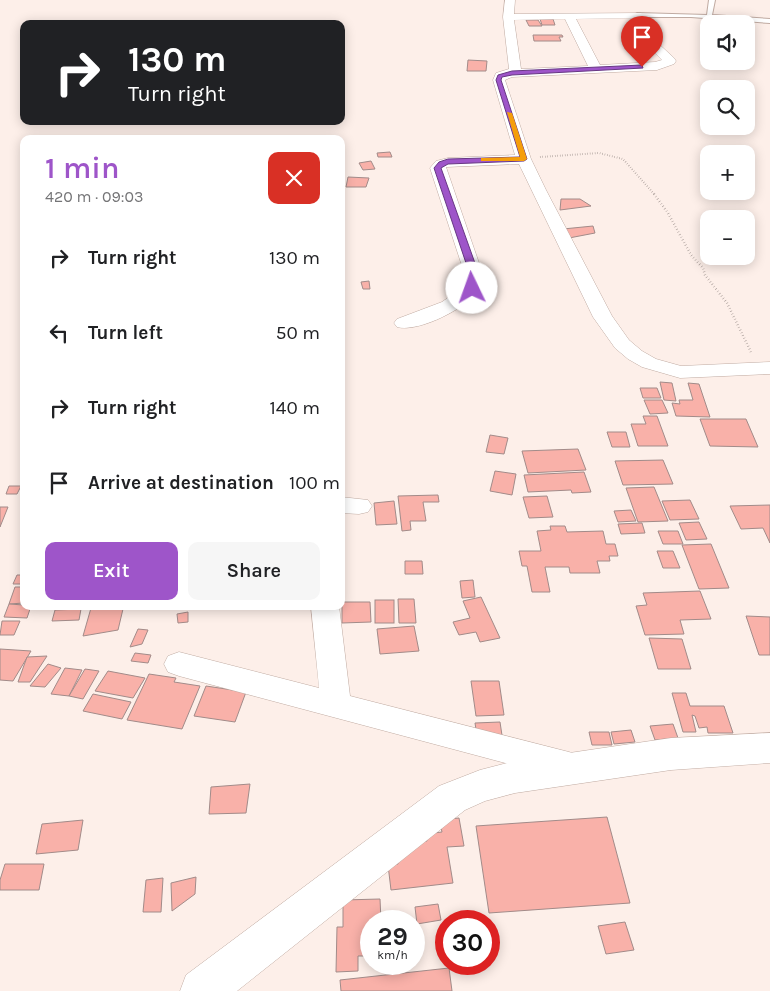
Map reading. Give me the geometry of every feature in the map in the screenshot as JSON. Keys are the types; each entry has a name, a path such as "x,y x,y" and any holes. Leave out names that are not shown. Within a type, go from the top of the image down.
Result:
{"main road":[{"path":"202,991 452,798 480,786 515,777 671,754 770,748"}],"street":[{"path":"510,0 508,17 515,70 512,73"},
{"path":"508,17 637,15 656,48 669,60 669,63 656,66 596,70 512,73 500,76 499,80 524,159 603,317 622,344 649,364 680,372 764,369"},
{"path":"569,16 596,70"},
{"path":"404,323 444,310 460,301 472,288 472,266 438,168 441,164 448,162 524,159"},
{"path":"325,610 336,706"},
{"path":"179,664 576,768"}],"lane":[{"path":"709,15 712,0"},
{"path":"637,15 700,16"},
{"path":"755,20 770,21"}],"path":[{"path":"524,159 599,153 610,154 623,159 650,188 668,213 692,255 703,268 704,276 727,303 764,369"}],"building":[{"path":"540,19 553,19 555,25 542,25"},
{"path":"526,20 538,20 542,26 529,26"},
{"path":"533,35 562,35 563,37 559,37 561,41 534,41"},
{"path":"468,60 487,61 486,71 467,71"},
{"path":"390,152 392,157 378,157 377,153"},
{"path":"371,161 375,169 363,170 359,163"},
{"path":"348,177 369,178 366,187 346,187"},
{"path":"561,199 580,199 591,206 560,210"},
{"path":"593,226 595,233 569,238 563,229"},
{"path":"369,281 370,289 363,289 361,282"},
{"path":"660,382 672,383 676,401 664,400"},
{"path":"688,383 699,384 710,417 676,416 672,403 680,404 679,400 693,400"},
{"path":"640,388 657,388 661,398 643,398"},
{"path":"644,400 662,400 668,413 650,414"},
{"path":"643,416 657,416 668,446 638,446 631,424 646,424"},
{"path":"700,419 746,419 758,447 710,446"},
{"path":"607,432 626,432 630,447 612,447"},
{"path":"490,435 508,438 504,454 486,452"},
{"path":"578,449 586,470 528,473 522,451"},
{"path":"663,460 673,484 623,485 615,461"},
{"path":"495,471 516,474 512,495 490,491"},
{"path":"584,472 591,492 572,493 571,490 528,492 524,475"},
{"path":"9,486 20,486 17,494 6,494"},
{"path":"654,487 668,521 638,522 626,488"},
{"path":"438,495 439,502 423,502 426,521 410,521 411,530 402,531 398,496"},
{"path":"547,496 553,517 529,518 523,497"},
{"path":"690,500 699,519 670,520 662,501"},
{"path":"394,501 397,524 376,525 374,503"},
{"path":"770,505 770,543 763,528 741,529 730,506"},
{"path":"0,507 8,507 0,527"},
{"path":"631,510 636,521 618,522 614,511"},
{"path":"699,522 707,539 686,540 679,523"},
{"path":"642,523 645,533 621,534 618,524"},
{"path":"550,526 565,526 567,532 603,531 606,544 615,544 618,556 609,556 610,561 597,561 600,573 570,573 569,567 545,567 550,592 532,592 527,566 522,566 519,551 541,551 537,531 551,530"},
{"path":"658,531 678,531 683,544 663,544"},
{"path":"711,544 729,588 699,589 682,545"},
{"path":"657,551 673,551 680,568 663,568"},
{"path":"405,561 422,561 423,574 405,574"},
{"path":"17,575 20,575 20,584 13,584"},
{"path":"473,580 475,597 462,598 460,581"},
{"path":"15,587 20,587 20,603 9,604"},
{"path":"700,591 711,619 680,620 684,634 645,635 636,606 647,605 643,593"},
{"path":"481,597 500,638 480,642 476,632 459,635 453,622 470,618 463,601"},
{"path":"398,599 414,599 416,623 399,623"},
{"path":"375,600 394,600 394,623 375,623"},
{"path":"345,602 370,602 371,622 342,623 342,610 345,610"},
{"path":"9,604 20,605 20,610 30,610 27,618 4,617"},
{"path":"55,610 81,610 79,620 52,621"},
{"path":"90,610 123,610 118,630 83,636"},
{"path":"188,612 188,622 178,623 177,614"},
{"path":"746,616 770,617 770,655 759,655"},
{"path":"2,621 20,621 14,635 0,635"},
{"path":"414,626 419,651 380,654 377,629"},
{"path":"138,629 148,630 142,644 130,647"},
{"path":"649,638 682,639 691,669 658,669"},
{"path":"0,649 31,651 13,681 0,680"},
{"path":"135,653 151,655 148,663 131,661"},
{"path":"47,656 30,682 18,682 27,657"},
{"path":"48,664 61,668 45,687 30,686"},
{"path":"65,668 82,670 69,696 51,694"},
{"path":"85,669 99,671 83,699 69,696"},
{"path":"108,671 145,678 133,698 95,691"},
{"path":"149,674 176,678 174,682 200,686 182,729 127,720"},
{"path":"471,681 499,681 504,715 476,716"},
{"path":"206,686 246,692 235,722 194,716"},
{"path":"672,693 686,693 690,706 724,706 733,733 708,733 707,727 699,728 695,716 692,715 696,732 683,732"},
{"path":"93,694 131,702 122,719 83,711"},
{"path":"500,722 503,742 478,742 475,723"},
{"path":"673,724 678,738 655,740 650,726"},
{"path":"631,730 635,742 614,744 611,732"},
{"path":"589,732 609,732 612,745 592,745"},
{"path":"250,784 246,813 209,814 211,787"},
{"path":"607,817 630,903 500,912 500,910 489,910 476,826"},
{"path":"459,818 464,846 447,847 453,883 391,890 388,865 398,864 396,844 427,841 425,834 442,832 439,820"},
{"path":"83,820 78,850 36,854 42,824"},
{"path":"5,864 44,864 39,890 0,890 0,880"},
{"path":"196,877 195,894 172,911 171,883"},
{"path":"163,878 161,912 143,912 146,880"},
{"path":"380,899 380,910 360,910 360,956 358,956 358,971 336,972 337,927 343,927 343,900"},
{"path":"438,904 439,910 435,910 435,921 425,923 425,910 415,910 415,907"},
{"path":"625,922 634,950 606,954 598,926"},
{"path":"435,970 435,975 450,975 452,991 341,991 340,980 385,975 425,975 425,971"}],"slow traffic":[{"path":"483,160 524,159 509,113"}],"route":[{"path":"472,288 472,266 438,168 441,164 456,161 524,159 499,80 500,76 512,73 642,67"}]}
